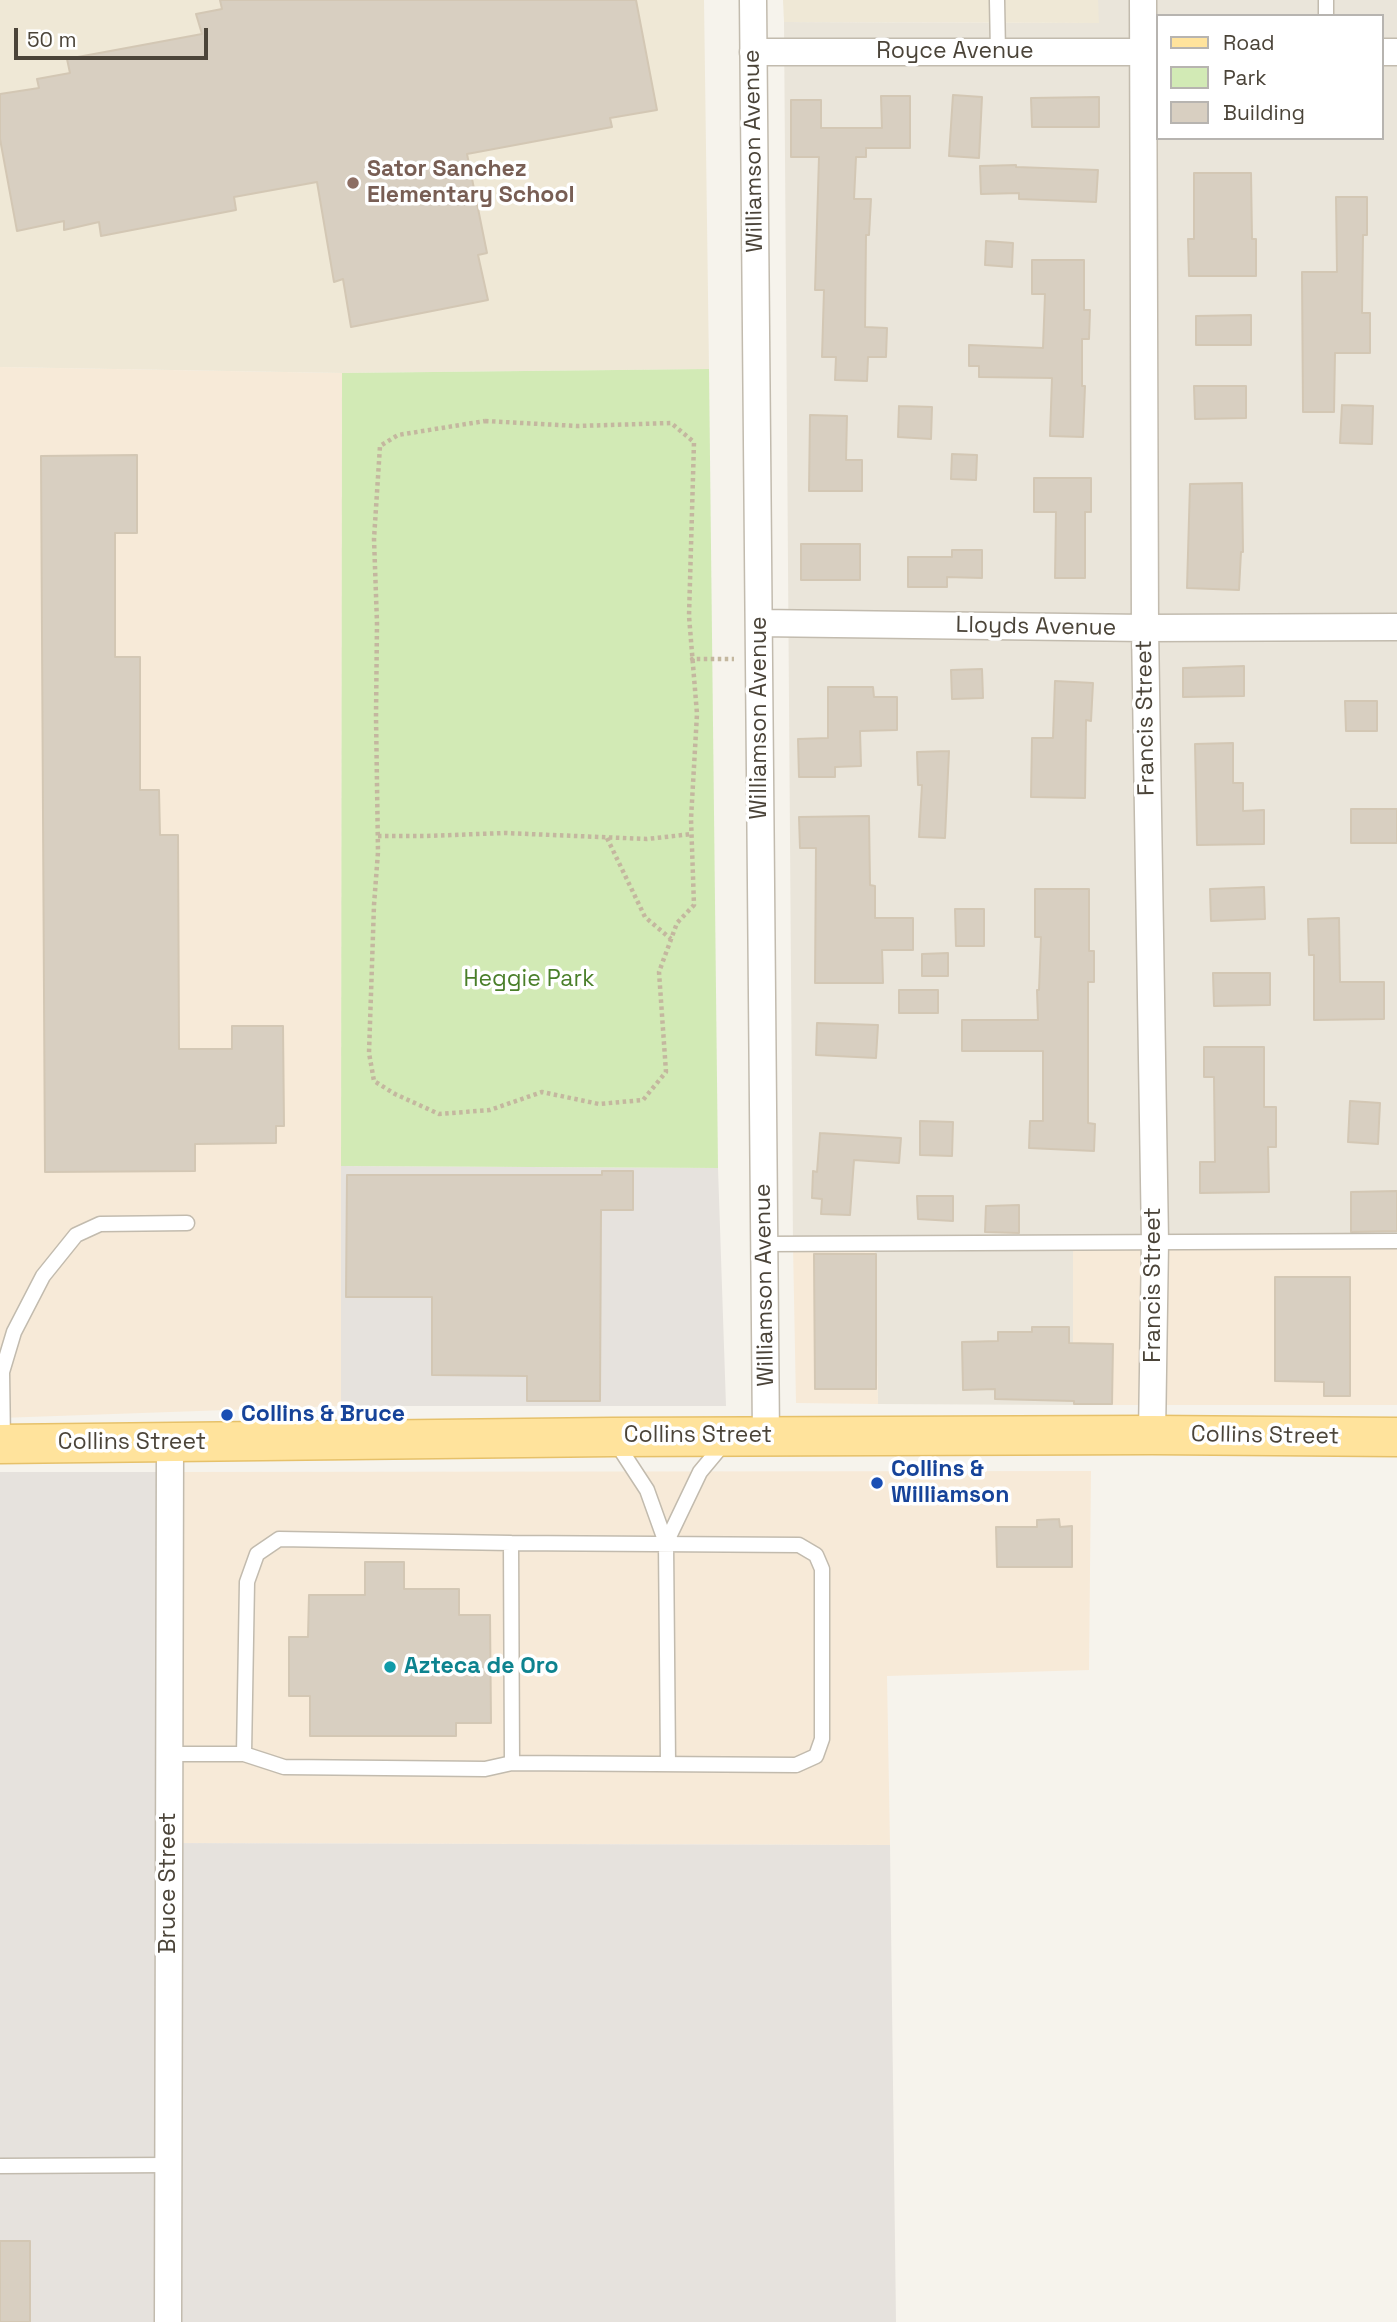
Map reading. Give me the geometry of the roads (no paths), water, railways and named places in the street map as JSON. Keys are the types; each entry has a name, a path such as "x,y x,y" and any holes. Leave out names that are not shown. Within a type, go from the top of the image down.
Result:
{"main road":[{"name":"Collins Street","path":"1,1444 748,1436 1397,1437"}],"street":[{"name":"Williamson Avenue","path":"748,1436 765,1244 753,0"},
{"name":"Francis Street","path":"1143,0 1150,52 1145,628 1155,1242 1152,1435"},
{"name":"Royce Avenue","path":"753,52 1150,52"},
{"name":"Lloyds Avenue","path":"759,623 1145,628 1397,627"},
{"name":"Bruce Street","path":"167,2322 170,1443"}],"lane":[{"path":"997,0 998,52"},
{"path":"1,1444 2,1372 14,1332 43,1276 76,1235 100,1224 187,1223"},
{"path":"765,1244 1397,1241"},
{"path":"666,1542 700,1472 748,1436"},
{"path":"612,1437 647,1490 666,1542 667,1763"},
{"path":"169,1755 244,1754 284,1767 485,1769 512,1763 796,1765 816,1756 822,1738 822,1569 816,1555 799,1545 279,1539 257,1554 247,1582 244,1754"},
{"path":"511,1543 512,1763"},
{"path":"0,2166 168,2165"}],"place":[{"name":"Sator Sanchez Elementary School","path":"353,183"},
{"name":"Collins & Bruce","path":"227,1415"},
{"name":"Collins & Williamson","path":"877,1483"},
{"name":"Azteca de Oro","path":"390,1667"}],"park label":[{"name":"Heggie Park","path":"529,980"}]}
